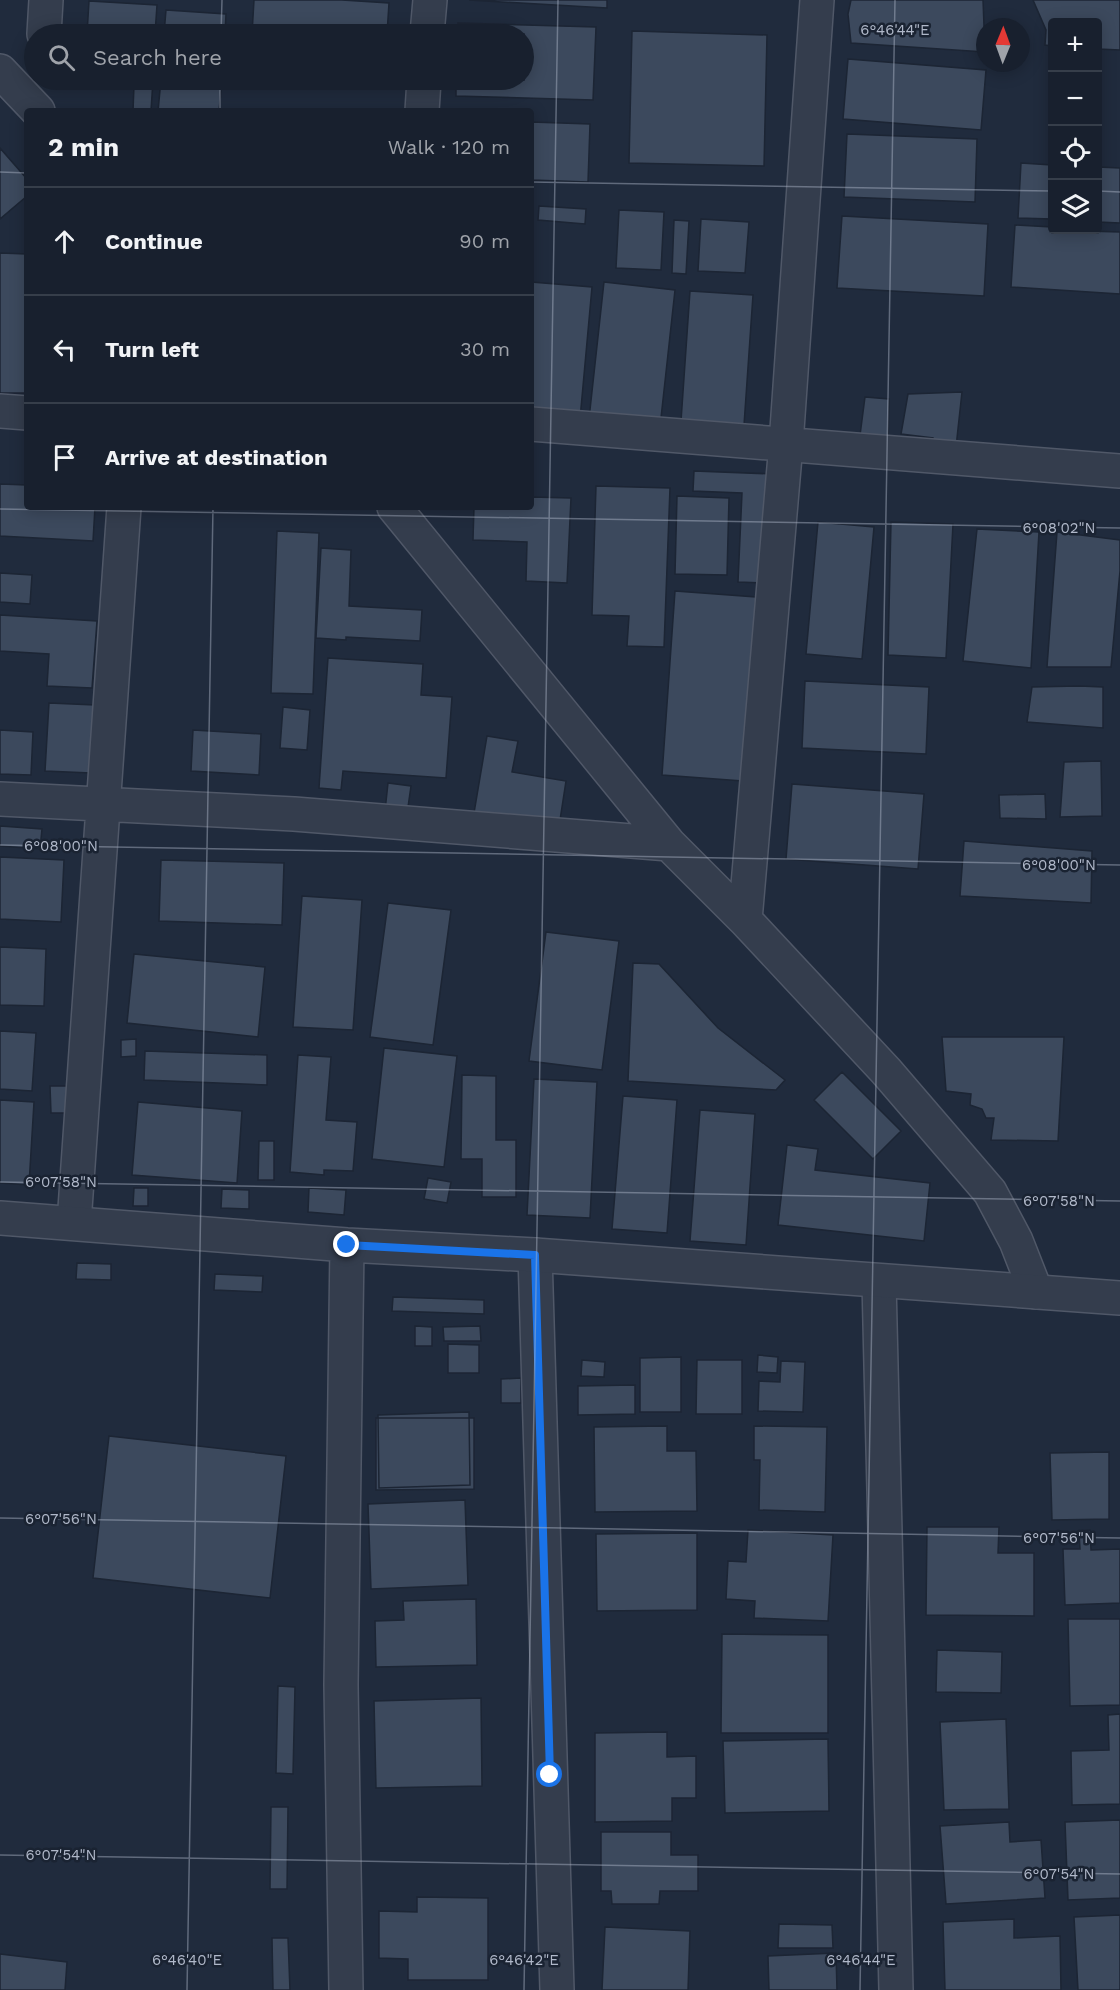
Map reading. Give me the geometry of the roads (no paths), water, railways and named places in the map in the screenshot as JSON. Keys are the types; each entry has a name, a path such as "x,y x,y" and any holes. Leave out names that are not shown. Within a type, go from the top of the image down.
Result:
{"street":[{"path":"45,24 46,0"},
{"path":"428,24 430,0"},
{"path":"744,920 786,444 817,0"},
{"path":"0,71 24,89"},
{"path":"25,90 38,100"},
{"path":"422,108 423,90"},
{"path":"0,411 24,413"},
{"path":"534,424 1120,471"},
{"path":"74,1224 124,510"},
{"path":"396,510 669,844 886,1071 990,1192 1016,1240 1036,1292"},
{"path":"0,799 294,814 669,844"},
{"path":"0,1218 347,1245 535,1255 1120,1299"},
{"path":"346,1990 341,1685 347,1245"},
{"path":"535,1255 557,1990"},
{"path":"879,1282 896,1990"}]}
